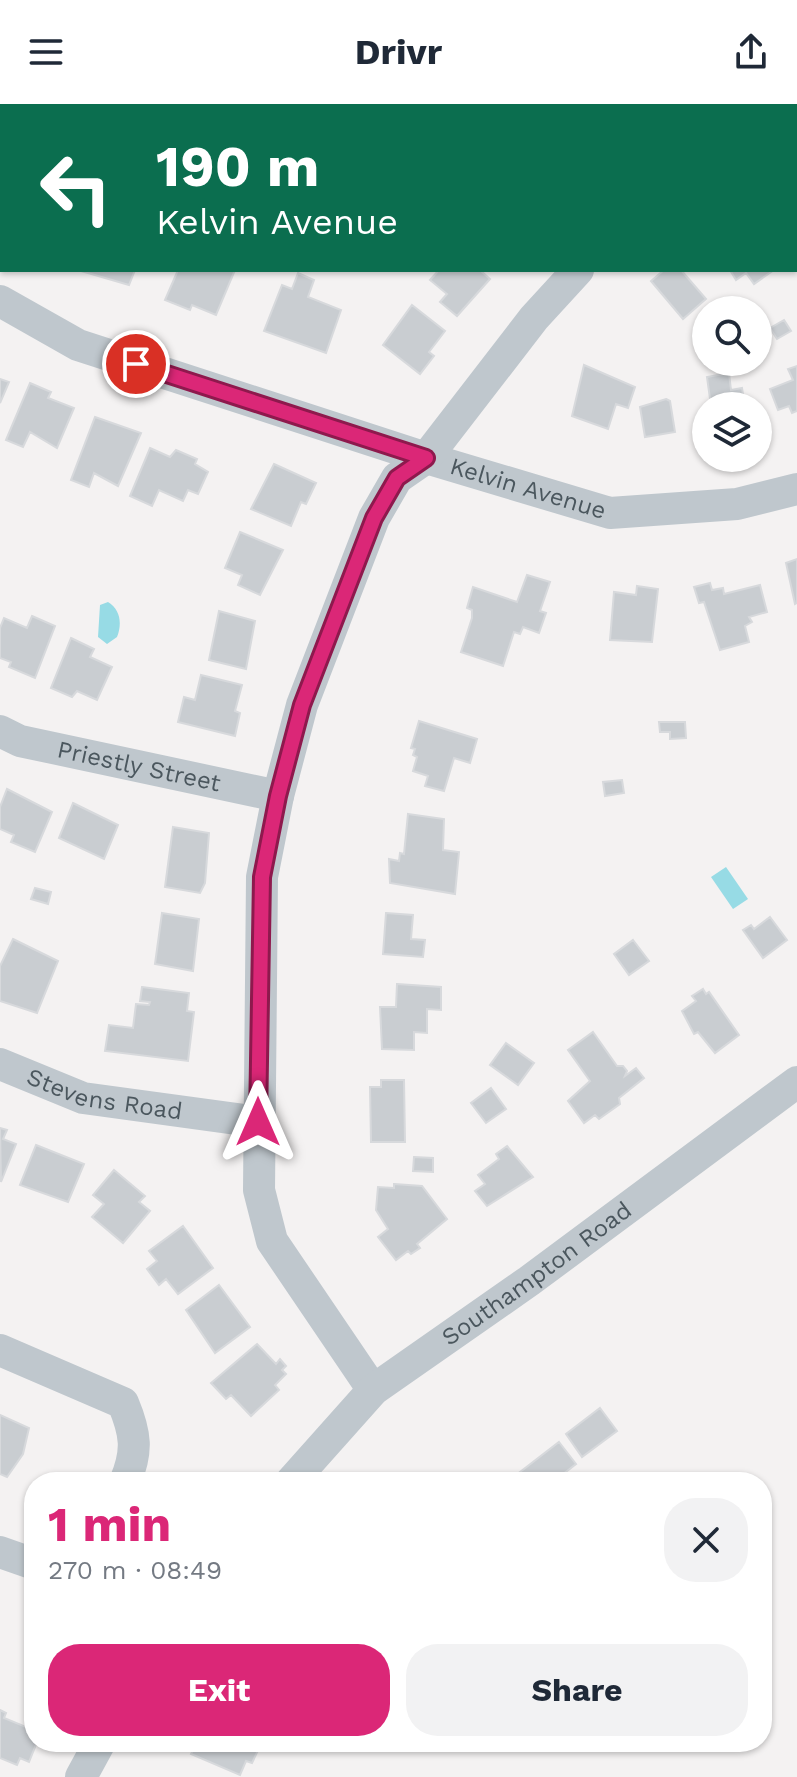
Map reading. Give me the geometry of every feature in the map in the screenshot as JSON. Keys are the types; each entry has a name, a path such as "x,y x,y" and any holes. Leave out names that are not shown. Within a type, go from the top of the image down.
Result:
{"street":[{"path":"373,1390 272,1241 259,1190 262,877 278,796 302,705 374,518 397,478 426,458 534,318 576,272"},
{"name":"Kelvin Avenue","path":"0,301 78,345 426,458 610,513 737,504 797,489"},
{"name":"Priestly Street","path":"0,731 20,741 278,796"},
{"name":"Stevens Road","path":"0,1064 83,1098 258,1122"},
{"name":"Southampton Road","path":"300,1472 373,1390 529,1281 797,1082"},
{"path":"0,1350 123,1403 136,1434 135,1458 129,1472"},
{"path":"0,1552 24,1560"},
{"path":"81,1777 95,1752"}],"water":[{"path":"108,602 118,613 120,627 117,637 107,644 98,637 100,605"},
{"path":"726,867 748,899 733,909 711,877"}],"building":[{"path":"84,272 134,272 129,285"},
{"path":"177,272 234,272 216,315 192,305 190,310 165,300"},
{"path":"437,272 482,272 490,279 457,316 440,302 447,294 430,280"},
{"path":"662,272 683,272 703,296 692,296 692,311 683,319 651,281"},
{"path":"731,272 771,272 754,284 746,273 736,280"},
{"path":"298,273 314,280 308,297 341,310 326,353 264,331 282,285 292,289"},
{"path":"412,305 445,331 429,352 434,356 420,374 383,345"},
{"path":"784,320 791,331 777,339 772,327"},
{"path":"584,365 635,387 628,408 616,404 608,429 572,416"},
{"path":"797,366 797,411 792,413 789,406 778,410 770,389 793,380 788,369"},
{"path":"729,376 731,390 742,388 743,392 709,392 707,377"},
{"path":"0,379 9,382 0,403"},
{"path":"30,383 51,392 48,398 74,408 57,448 30,432 23,447 6,440"},
{"path":"666,399 670,401 675,432 645,437 640,407"},
{"path":"95,417 141,433 118,486 94,473 89,487 71,480"},
{"path":"150,448 170,457 176,450 197,459 195,464 208,472 198,494 188,490 183,501 159,490 152,506 130,496"},
{"path":"274,464 316,483 306,504 301,502 291,526 251,509"},
{"path":"240,532 283,550 260,595 238,585 242,575 225,568"},
{"path":"797,559 797,603 795,604 786,563"},
{"path":"527,575 550,582 540,611 546,613 539,633 523,627 520,634 514,632 503,666 461,652 472,618 472,610 467,608 473,587 517,602"},
{"path":"710,583 712,590 723,588 724,594 760,585 767,612 749,617 752,622 745,626 749,642 720,650 704,602 699,603 694,587"},
{"path":"637,586 658,589 652,642 610,640 614,592 636,595"},
{"path":"219,611 255,621 246,669 209,660"},
{"path":"32,616 55,626 35,678 9,667 11,662 0,658 0,628 4,618 27,628"},
{"path":"71,638 94,649 90,657 112,667 97,700 77,691 72,697 51,688"},
{"path":"201,675 242,685 235,711 240,713 235,736 178,722 184,697 195,700"},
{"path":"419,721 477,739 470,763 454,758 444,791 425,786 428,776 413,771 417,757 413,755 415,749 411,748"},
{"path":"659,722 685,722 686,738 670,739 670,732 660,732"},
{"path":"622,780 624,793 605,796 603,782"},
{"path":"7,789 52,812 35,852 11,842 14,835 0,829 0,807"},
{"path":"73,803 118,825 104,859 59,838"},
{"path":"408,814 444,819 443,850 459,852 455,894 390,883 389,859 399,861 400,853 404,854"},
{"path":"173,827 209,833 205,883 200,893 165,887"},
{"path":"35,888 51,892 48,904 31,899"},
{"path":"162,913 199,919 193,971 155,964"},
{"path":"386,913 413,915 411,939 425,940 423,957 383,954"},
{"path":"770,917 787,940 763,958 743,930 751,925 754,929"},
{"path":"13,939 58,961 37,1013 0,1001 0,966"},
{"path":"633,940 649,961 629,975 614,954"},
{"path":"397,984 441,987 441,1010 427,1009 427,1033 414,1032 414,1050 382,1049 380,1007 396,1007"},
{"path":"142,987 189,993 187,1011 194,1012 188,1061 105,1051 109,1025 133,1028 136,1004 149,1005 150,1002 140,1001"},
{"path":"703,989 706,994 709,992 739,1035 715,1053 698,1032 694,1034 682,1011 696,1001 692,996"},
{"path":"593,1032 617,1066 623,1066 627,1071 625,1076 636,1068 644,1078 619,1098 620,1104 599,1119 595,1115 584,1123 568,1101 590,1081 568,1050"},
{"path":"506,1043 534,1063 518,1085 490,1065"},
{"path":"381,1080 404,1080 405,1142 371,1142 370,1087 381,1087"},
{"path":"491,1088 506,1109 486,1123 471,1103"},
{"path":"0,1128 7,1130 3,1139 16,1144 1,1182"},
{"path":"36,1145 84,1164 68,1202 20,1185"},
{"path":"507,1146 533,1177 487,1206 475,1191 485,1184 478,1175 499,1159 496,1154"},
{"path":"414,1157 433,1158 433,1172 413,1171"},
{"path":"114,1170 145,1196 139,1202 150,1211 123,1243 92,1217 104,1204 93,1195"},
{"path":"394,1184 422,1186 447,1219 417,1244 420,1248 411,1254 408,1251 396,1260 378,1237 388,1229 376,1210 378,1187 394,1188"},
{"path":"183,1226 213,1268 178,1294 166,1279 159,1285 147,1269 157,1261 149,1251"},
{"path":"219,1285 250,1327 215,1353 186,1310"},
{"path":"257,1344 276,1364 280,1359 286,1366 282,1370 286,1374 275,1385 279,1390 251,1416 231,1395 226,1399 211,1383"},
{"path":"600,1408 617,1431 582,1457 566,1434"},
{"path":"0,1415 29,1428 23,1454 7,1477 0,1474"},
{"path":"559,1442 576,1464 566,1472 520,1472"},
{"path":"0,1710 6,1713 4,1718 24,1726 24,1752 33,1752 29,1762 20,1758 17,1765 0,1758"},
{"path":"257,1752 252,1763 246,1761 240,1775 191,1754"}],"route":[{"path":"136,364 426,458 397,478 374,518 302,705 278,796 262,877 258,1122"}]}
